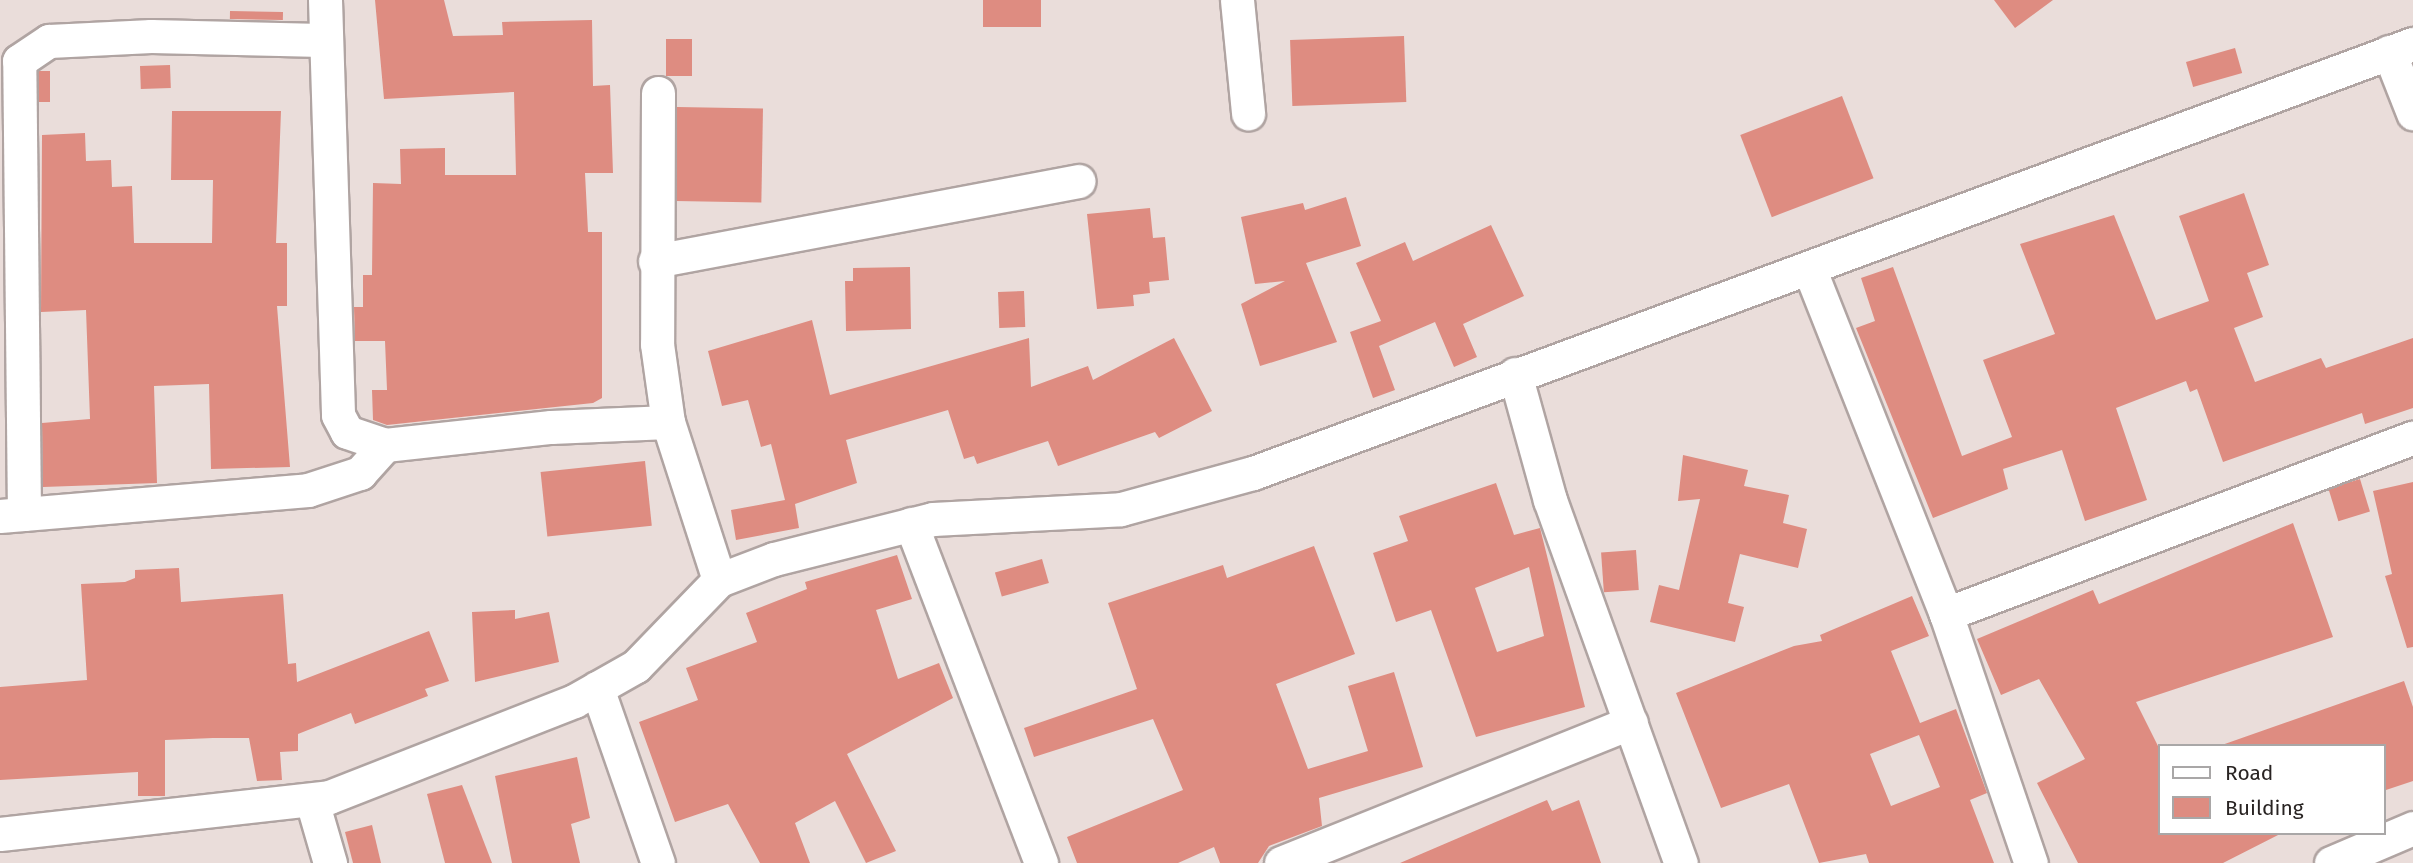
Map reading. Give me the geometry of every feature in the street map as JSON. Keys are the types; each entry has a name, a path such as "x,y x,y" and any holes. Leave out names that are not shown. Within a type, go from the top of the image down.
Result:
{"street":[{"path":"325,0 322,40 338,415 347,432 385,445 551,427 668,422"},
{"path":"1237,0 1248,113"},
{"path":"322,40 151,36 49,41 19,61 12,515 308,490 360,473 385,445"},
{"path":"0,834 312,801 597,688 636,666 719,580 841,538 911,524 1121,509 1169,498 1292,460 1515,374 2401,48 2413,113"},
{"path":"658,93 655,261 668,422 719,580"},
{"path":"655,261 1079,181"},
{"path":"1809,268 1946,614 2031,863"},
{"path":"1515,374 1550,500 1681,863"},
{"path":"1946,614 2413,438"},
{"path":"911,524 1041,863"},
{"path":"597,688 658,863"},
{"path":"1281,863 1335,854 1631,722"},
{"path":"312,801 330,863"},
{"path":"2331,863 2413,828"}],"building":[{"path":"375,0 444,0 453,36 503,35 502,22 592,20 593,86 610,85 613,173 585,173 588,232 602,232 602,398 593,403 387,425 373,420 372,390 387,390 385,341 355,341 354,307 363,307 363,275 372,275 373,183 401,184 400,149 445,148 445,175 516,175 514,92 384,99"},
{"path":"983,0 1041,0 1041,27 983,27"},
{"path":"1994,0 2053,0 2015,28"},
{"path":"230,11 283,12 283,20 230,19"},
{"path":"1404,36 1406,102 1292,106 1290,40"},
{"path":"666,39 692,39 692,76 666,76"},
{"path":"2235,48 2242,73 2193,87 2186,62"},
{"path":"170,65 171,88 141,89 140,66"},
{"path":"38,71 50,71 50,102 38,102"},
{"path":"1842,96 1874,178 1772,217 1740,135"},
{"path":"677,107 763,109 761,202 675,201"},
{"path":"172,111 281,111 276,243 287,243 287,306 277,306 290,467 211,469 209,384 154,386 157,483 43,487 42,423 90,419 86,310 41,312 42,135 85,133 86,161 111,160 112,187 132,186 134,243 212,243 213,180 171,180"},
{"path":"2244,193 2269,265 2247,273 2263,317 2234,328 2255,382 2321,358 2326,368 2413,338 2413,408 2365,424 2362,413 2223,462 2197,389 2190,392 2186,381 2116,408 2147,500 2085,521 2062,450 2003,469 2008,489 1933,518 1856,328 1875,321 1861,278 1893,267 1962,456 2012,437 1983,360 2055,334 2020,244 2114,215 2156,320 2209,301 2179,216"},
{"path":"1346,197 1361,246 1306,263 1337,342 1260,366 1241,304 1285,281 1255,284 1241,217 1303,203 1305,210"},
{"path":"1150,208 1153,238 1165,237 1169,280 1149,282 1150,293 1133,295 1134,306 1097,309 1087,214"},
{"path":"1491,225 1524,296 1463,324 1477,357 1454,367 1435,322 1379,346 1395,390 1373,398 1350,332 1381,321 1356,263 1405,242 1413,261"},
{"path":"910,267 911,329 846,331 845,281 853,281 853,268"},
{"path":"1024,291 1025,327 999,328 998,292"},
{"path":"812,320 830,395 1029,338 1031,387 1088,366 1093,380 1174,338 1212,411 1159,438 1155,432 1058,466 1048,441 977,464 974,456 964,459 948,410 846,440 857,483 795,504 799,528 736,540 731,510 785,500 771,444 761,447 748,400 722,406 708,351"},
{"path":"1683,455 1748,470 1744,486 1789,495 1783,523 1807,529 1798,568 1740,554 1728,603 1744,607 1735,642 1650,622 1659,585 1679,590 1700,499 1678,501"},
{"path":"645,461 652,526 547,537 541,472"},
{"path":"2360,479 2370,512 2338,521 2328,489"},
{"path":"2413,482 2413,647 2407,648 2385,576 2392,574 2373,491"},
{"path":"1496,483 1514,535 1540,528 1585,707 1476,737 1431,610 1396,622 1373,553 1408,541 1399,516","holes":["1529,567 1544,636 1497,652 1475,588"]},
{"path":"2293,523 2333,637 2136,702 2158,746 2158,835 2278,835 2223,863 2078,863 2037,783 2085,759 2039,679 2001,695 1977,639 2093,590 2099,604"},
{"path":"1314,546 1355,654 1276,684 1308,769 1368,751 1348,686 1394,672 1423,767 1319,798 1322,826 1269,846 1258,863 1220,863 1214,847 1178,863 1077,863 1067,837 1183,790 1153,719 1034,757 1024,728 1137,689 1108,603 1223,565 1227,578"},
{"path":"1636,550 1639,590 1604,592 1601,552"},
{"path":"897,555 912,599 876,610 898,679 939,663 953,698 847,754 896,851 866,863 835,801 795,823 810,863 760,863 728,804 675,822 639,722 698,700 686,668 757,642 746,613 807,589 805,582"},
{"path":"1042,559 1049,583 1002,597 995,573"},
{"path":"179,568 181,602 283,594 288,664 296,663 297,682 429,631 449,681 425,689 428,696 355,724 351,713 298,734 298,751 280,752 282,780 257,781 249,738 213,738 165,740 165,796 138,796 138,772 0,780 0,687 87,680 81,584 125,582 135,578 135,570"},
{"path":"1912,596 1929,636 1891,651 1920,723 1956,709 1987,793 1970,800 1994,863 1869,863 1866,854 1819,863 1789,784 1721,808 1676,693 1794,646 1822,641 1820,635","holes":["1919,735 1940,787 1891,806 1870,754"]},
{"path":"515,610 515,619 549,612 559,662 475,682 472,612"},
{"path":"2404,681 2413,707 2413,781 2385,790 2385,744 2225,744"},
{"path":"577,757 590,818 571,824 580,863 512,863 495,776"},
{"path":"462,785 492,863 445,863 427,794"},
{"path":"1547,800 1552,811 1579,800 1601,863 1400,863"},
{"path":"372,825 381,863 353,863 345,832"}]}
